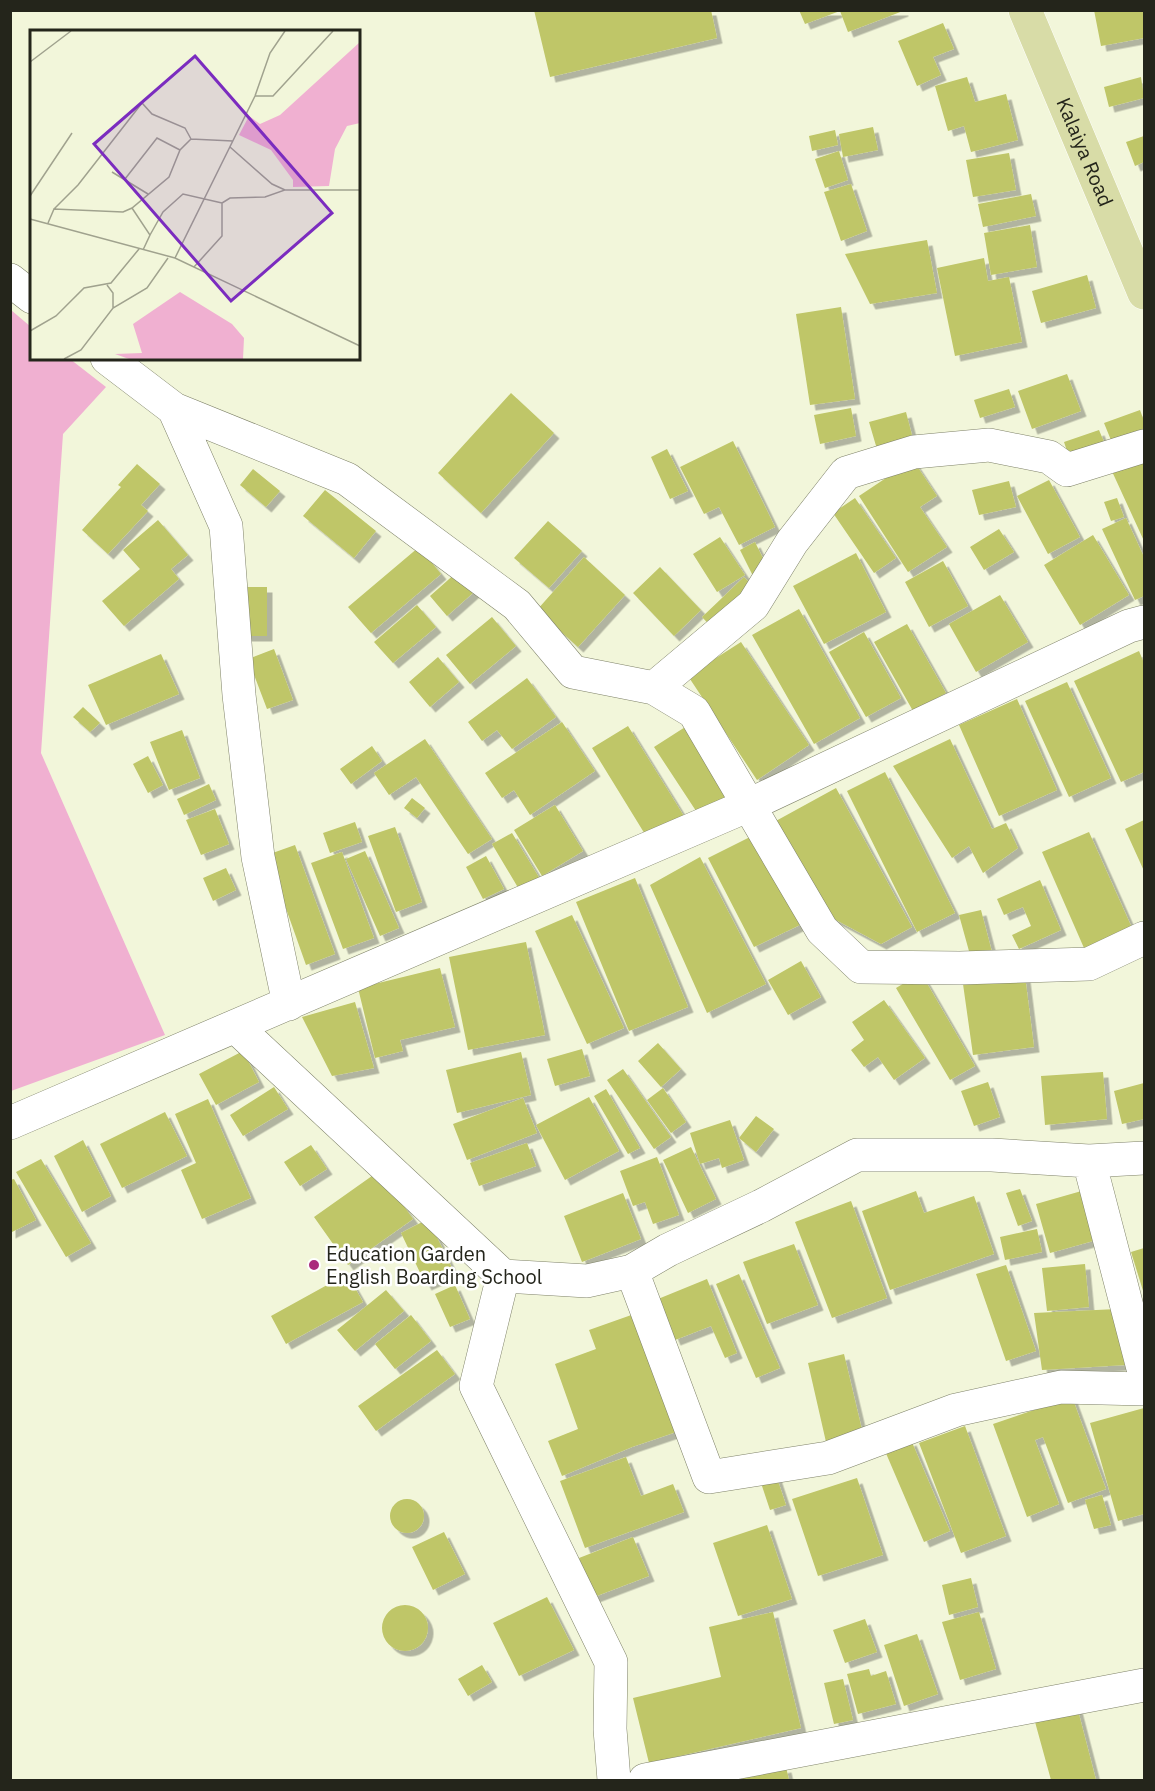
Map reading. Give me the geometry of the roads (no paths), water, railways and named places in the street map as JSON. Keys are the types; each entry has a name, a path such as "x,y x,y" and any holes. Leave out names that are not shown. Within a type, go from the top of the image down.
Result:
{"main road":[{"name":"Kalaiya Road","path":"1025,10 1144,293"}],"street":[{"path":"10,280 30,295"},
{"path":"110,360 174,410 347,479 517,605 573,672 654,688 694,712 822,930 861,967 960,968 1089,964 1144,938"},
{"path":"174,410 226,526 239,695 258,857 289,1004"},
{"path":"654,688 753,605 792,542 846,473 914,452 989,445 1049,457 1067,470 1144,446"},
{"path":"10,1123 749,805 1129,626 1144,622"},
{"path":"236,1027 503,1276 588,1281 632,1271 668,1250 761,1206 857,1155 992,1155 1089,1161 1144,1158"},
{"path":"1089,1161 1144,1372"},
{"path":"632,1271 709,1478 828,1458 956,1410 1061,1387 1144,1389"},
{"path":"503,1276 476,1386 611,1662 610,1729 614,1780"},
{"path":"645,1780 1144,1685"}],"place":[{"name":"Education Garden English Boarding School","path":"314,1265"}]}
